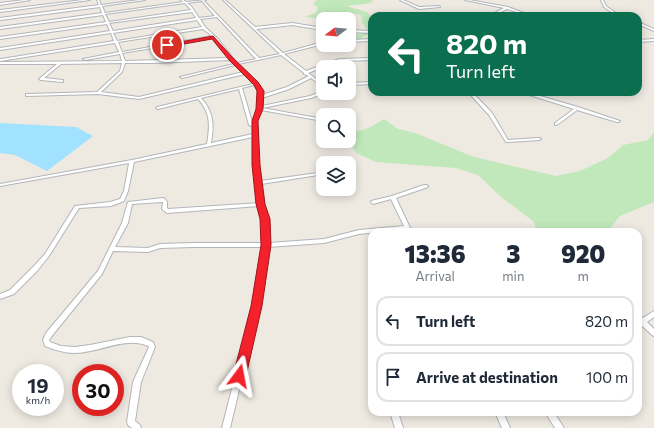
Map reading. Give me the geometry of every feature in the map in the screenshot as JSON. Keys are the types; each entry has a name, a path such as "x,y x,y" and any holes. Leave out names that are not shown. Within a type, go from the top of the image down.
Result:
{"street":[{"path":"0,4 29,0"},
{"path":"0,11 89,0"},
{"path":"98,0 124,61 121,71 98,93"},
{"path":"0,19 144,0"},
{"path":"182,0 198,18 204,28 231,59 256,84 260,91 260,108 255,121 255,135 257,183 265,219 266,245 256,306 226,428"},
{"path":"202,0 258,59"},
{"path":"0,28 205,0"},
{"path":"224,0 282,54 316,81"},
{"path":"401,0 419,8 439,7"},
{"path":"466,0 507,8 519,12"},
{"path":"602,0 605,6 613,12"},
{"path":"498,12 507,8"},
{"path":"0,38 192,11"},
{"path":"0,49 217,16"},
{"path":"254,28 292,24 316,28"},
{"path":"642,25 654,30"},
{"path":"0,62 204,28"},
{"path":"356,31 368,32"},
{"path":"68,62 213,37"},
{"path":"356,41 368,40"},
{"path":"645,42 654,40"},
{"path":"642,42 654,44"},
{"path":"182,77 316,45"},
{"path":"0,62 231,59"},
{"path":"305,73 340,60 368,59"},
{"path":"61,62 41,80 62,81"},
{"path":"27,95 98,93 139,98 245,73"},
{"path":"260,97 288,88 310,77"},
{"path":"158,108 256,84"},
{"path":"356,84 368,84"},
{"path":"240,88 251,125"},
{"path":"260,108 316,95"},
{"path":"474,96 491,114 507,141 539,139"},
{"path":"536,96 618,121"},
{"path":"199,98 209,110 211,133 209,144"},
{"path":"260,108 316,119"},
{"path":"556,124 577,108"},
{"path":"0,185 132,161 255,135"},
{"path":"0,297 12,292 47,255 76,207 111,204 122,200 126,191 132,161"},
{"path":"257,183 316,174"},
{"path":"374,202 426,186"},
{"path":"393,197 407,228"},
{"path":"137,428 131,422 134,398 138,382 152,347 151,344 143,340 120,341 83,351 70,351 52,347 47,344 46,340 48,335 100,272 125,223 129,205 131,203 163,200 165,202 164,210 167,211 261,204"},
{"path":"112,249 148,250 160,246 266,245 324,241 359,232 368,232"},
{"path":"642,319 654,314"},
{"path":"642,322 654,333"},
{"path":"395,416 399,428"},
{"path":"501,416 506,428"},
{"path":"552,417 560,428"}],"green space":[{"path":"317,0 373,0 371,3 347,6 368,13 368,31 362,22 361,15 356,14 356,12 316,12 318,7 313,4"},
{"path":"316,13 316,18 304,17"},
{"path":"368,32 368,35 361,38 359,42 356,41 356,35"},
{"path":"384,119 398,129 415,133 474,157 556,176 580,171 608,158 623,145 648,140 654,132 654,202 620,216 610,228 536,228 534,222 500,196 478,175 456,168 376,162 356,153 353,148 356,148 356,131 363,130"}],"water":[{"path":"0,123 76,127 93,136 47,171 15,155 0,153"}],"route":[{"path":"167,45 213,37 231,59 256,84 260,91 260,109 255,121 256,165 257,183 265,219 266,245 256,306 239,376"}]}
